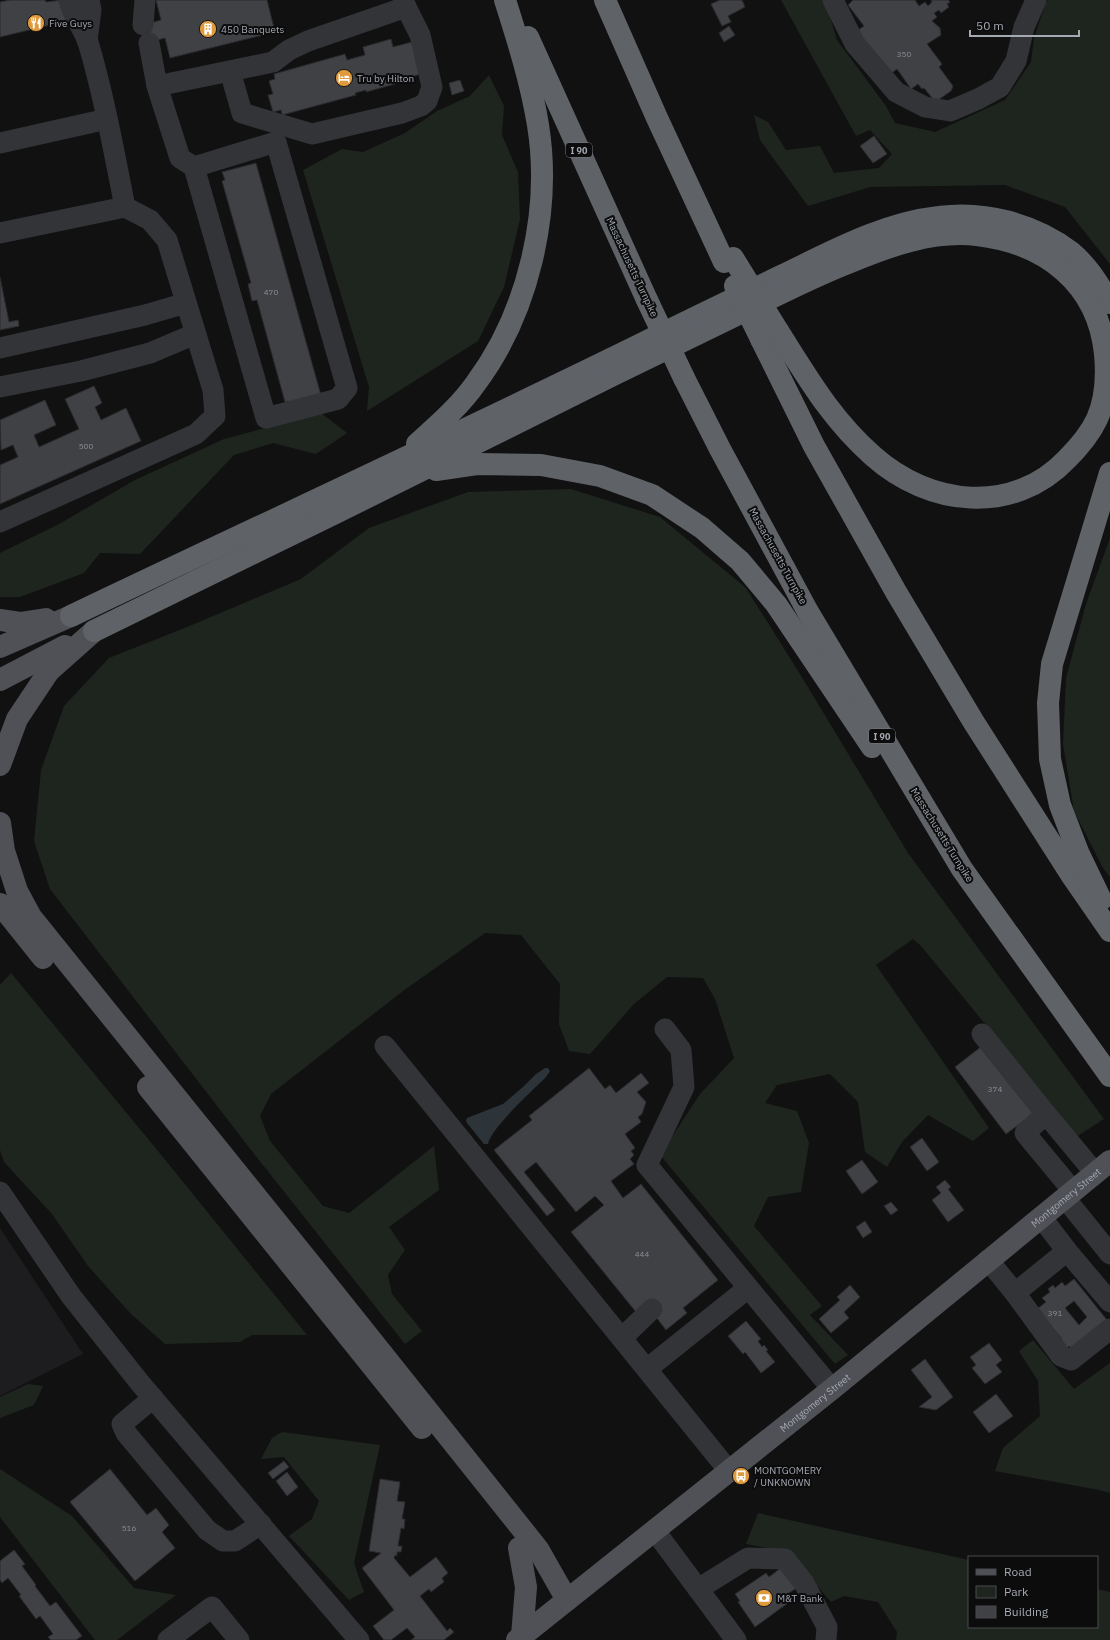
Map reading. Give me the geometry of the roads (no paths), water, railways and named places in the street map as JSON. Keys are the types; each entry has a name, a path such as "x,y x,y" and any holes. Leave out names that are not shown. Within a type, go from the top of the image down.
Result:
{"highway":[{"path":"408,467 442,421 476,384 497,351 514,317 526,285 537,237 542,184 538,127 529,78 505,0"},
{"name":"Massachusetts Turnpike","path":"511,0 684,378 720,449 805,605 962,869 1110,1076"},
{"path":"605,0 687,182 770,335 814,446 896,592 989,747 1072,876 1110,931"},
{"path":"94,631 408,467 530,398 836,249 899,225 939,217 967,216 1014,223 1043,234 1073,254 1094,277 1110,303"},
{"path":"71,616 584,389 822,274 890,246 930,236 963,234 991,237 1021,244 1045,257 1064,272 1080,288 1092,307 1100,325 1106,369 1105,390 1098,418 1082,443 1057,470 1033,486 1005,496 981,498 953,496 929,489 900,476 876,459 844,429 770,335"},
{"path":"408,467 477,464 541,465 600,476 652,495 702,528 740,561 776,604 879,757 962,869"},
{"path":"1110,472 1052,664 1048,703 1050,759 1060,805 1078,852 1110,920"}],"main road":[{"path":"0,620 20,623 71,616"},
{"path":"0,647 71,616"},
{"path":"0,680 94,631"},
{"path":"0,765 17,719 49,671 94,631"},
{"path":"0,823 4,851 15,884 34,922 321,1277 538,1549 567,1600"},
{"path":"0,904 519,1548 567,1600"},
{"name":"Montgomery Street","path":"520,1638 832,1389 1103,1167"},
{"path":"519,1548 526,1587 520,1638"}],"lane":[{"path":"69,0 72,12 87,40 107,119 125,207"},
{"path":"87,40 91,10 89,0"},
{"path":"145,0 146,34 157,86 180,158 194,167 266,418 338,399 347,388 276,142 194,167"},
{"path":"833,0 855,44 896,92 924,107 950,111 978,99 1000,87 1016,61 1024,27 1036,0"},
{"path":"157,86 273,62 289,50 405,4 420,35 432,87 427,101 421,106 402,113 312,134 242,113 230,71"},
{"path":"0,143 107,119"},
{"path":"0,233 125,207 150,220 167,240 213,390 215,416 196,434 0,522"},
{"path":"0,348 145,315 186,303"},
{"path":"0,386 81,371 150,353 195,334"},
{"path":"665,1029 681,1050 684,1087 646,1165 832,1389"},
{"path":"982,1034 1046,1114 1103,1167"},
{"path":"385,1046 729,1471"},
{"path":"1046,1114 1025,1134 1069,1194 1110,1254"},
{"path":"0,1192 71,1296 153,1398 358,1640"},
{"path":"1041,1217 1067,1251 1110,1302"},
{"path":"1015,1293 1067,1251"},
{"path":"988,1260 1015,1293 1061,1356 1071,1360 1110,1329"},
{"path":"647,1369 748,1288"},
{"path":"622,1338 652,1309"},
{"path":"153,1398 122,1424 126,1433 207,1530 223,1541 235,1541 261,1524"},
{"path":"655,1531 736,1640"},
{"path":"698,1589 748,1558 785,1559 804,1583 827,1627 826,1640"},
{"path":"168,1640 212,1607 239,1640"}],"place":[{"name":"Five Guys","path":"36,23"},
{"name":"450 Banquets","path":"208,29"},
{"name":"Tru by Hilton","path":"344,78"},
{"name":"MONTGOMERY / UNKNOWN","path":"741,1476"},
{"name":"M&T Bank","path":"764,1598"}]}
